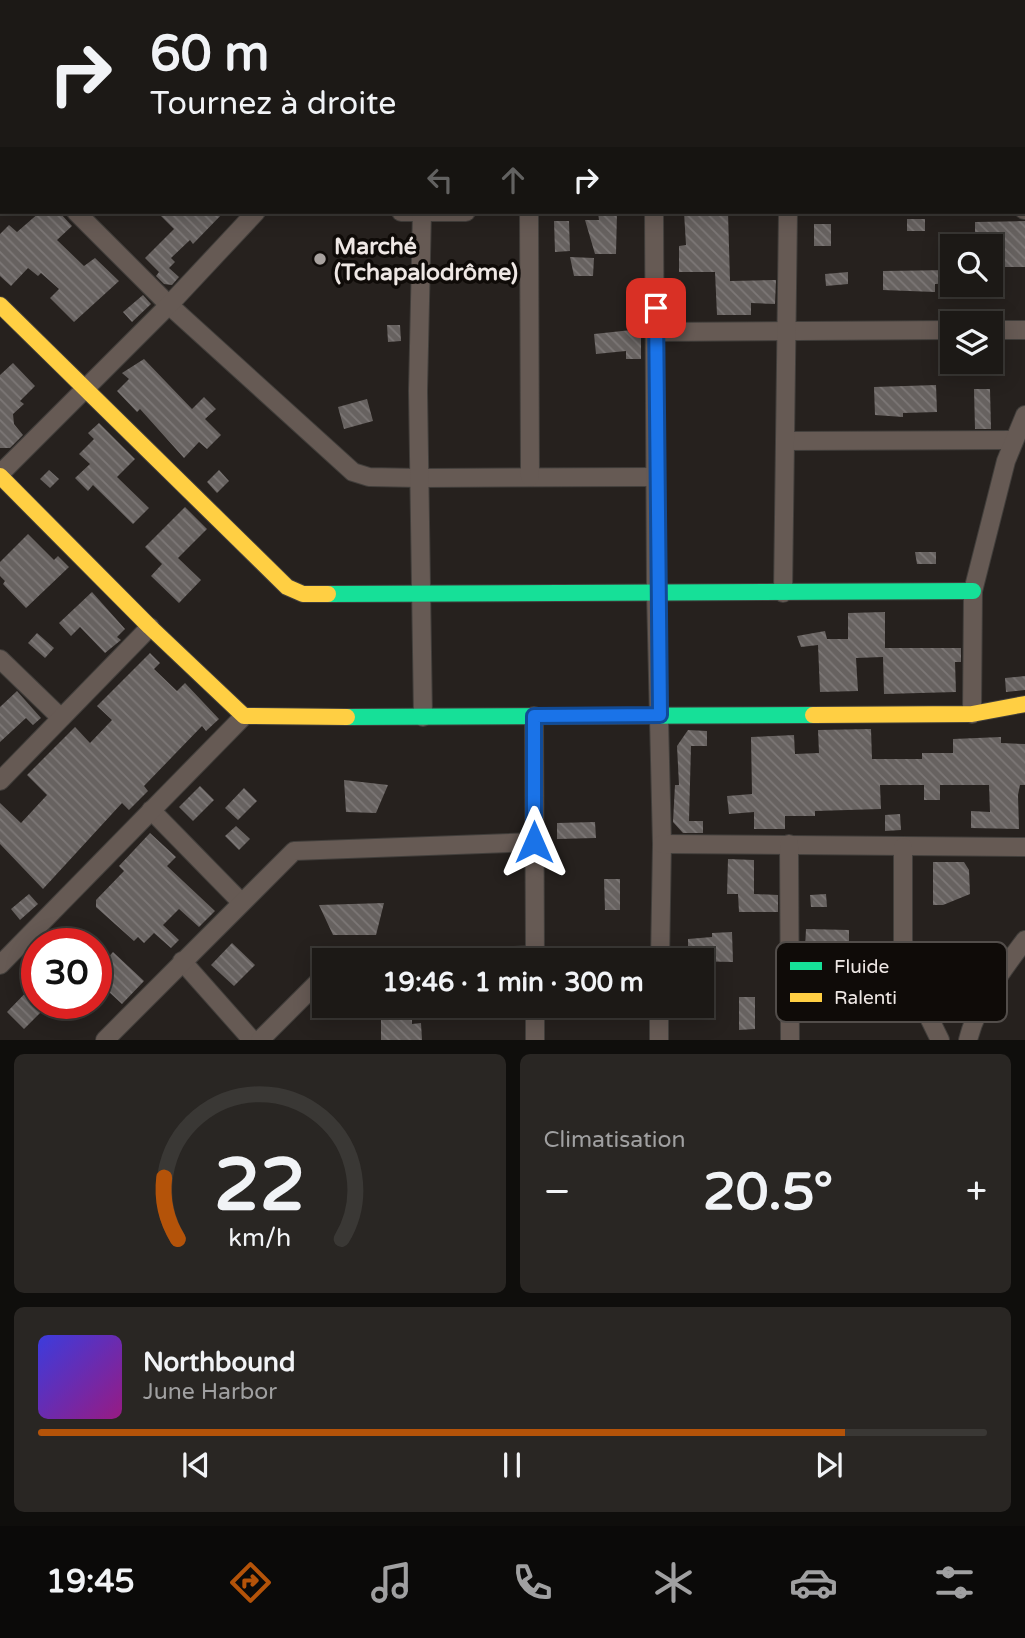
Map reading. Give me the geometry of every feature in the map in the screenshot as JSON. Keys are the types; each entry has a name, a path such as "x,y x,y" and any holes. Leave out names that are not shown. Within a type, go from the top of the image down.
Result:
{"street":[{"path":"78,214 169,305 353,472 369,477 419,478 656,477"},
{"path":"254,214 169,305 0,475 150,627 244,716 259,720 972,714 1025,704"},
{"path":"423,718 419,478 428,214"},
{"path":"529,214 530,477"},
{"path":"654,214 657,332 656,593 662,844 660,948"},
{"path":"783,593 788,214"},
{"path":"0,305 287,587 315,596 973,592"},
{"path":"657,332 940,330"},
{"path":"1003,330 1025,330"},
{"path":"972,714 973,592 1013,440 1025,415"},
{"path":"785,441 1013,440"},
{"path":"0,781 150,627"},
{"path":"0,659 60,718"},
{"path":"0,965 244,716"},
{"path":"534,716 535,948"},
{"path":"151,810 240,901"},
{"path":"105,1040 240,901 284,858 299,849 534,842"},
{"path":"662,844 1025,846"},
{"path":"789,844 790,942"},
{"path":"903,847 903,942"},
{"path":"1007,964 1025,940"},
{"path":"182,961 253,1040"},
{"path":"260,1040 312,988"},
{"path":"535,1018 535,1040"},
{"path":"659,1018 659,1040"},
{"path":"790,1022 790,1040"},
{"path":"931,1022 940,1040"},
{"path":"968,1040 973,1022"}],"building":[{"path":"38,214 61,214 72,226 57,240 84,266 95,258 119,281 74,322 50,298 59,289 41,273 38,276 28,268 11,286 0,276 0,234 9,225 17,232"},
{"path":"159,214 222,214 193,244 190,240 171,258 175,262 169,268 179,277 172,285 164,284 156,276 159,272 145,258 174,229"},
{"path":"598,214 617,214 616,254 595,254 585,220 599,220"},
{"path":"684,214 728,214 730,281 776,280 775,304 751,303 751,315 717,315 715,272 679,272 679,246 686,245"},
{"path":"907,219 925,219 925,231 907,231"},
{"path":"554,221 569,221 570,251 555,252"},
{"path":"1025,221 1025,267 1003,267 1003,234 975,234 975,222"},
{"path":"814,224 831,224 831,246 814,246"},
{"path":"570,257 594,258 593,276 574,276"},
{"path":"940,270 940,284 935,284 935,292 883,290 883,271"},
{"path":"848,272 848,284 826,286 825,274"},
{"path":"143,295 151,304 132,322 123,312"},
{"path":"633,300 643,300 643,317 634,318"},
{"path":"387,325 400,325 401,341 388,342"},
{"path":"641,329 641,359 626,359 626,351 596,354 594,334"},
{"path":"144,359 192,409 204,397 216,409 205,419 221,435 207,449 199,442 184,458 140,409 137,412 117,391 129,379 122,373"},
{"path":"13,363 35,386 20,401 24,404 13,414 14,424 23,435 10,448 0,448 0,375"},
{"path":"936,385 937,412 903,413 903,417 875,415 874,387"},
{"path":"974,389 990,389 991,429 975,429"},
{"path":"367,399 373,421 344,429 338,407"},
{"path":"99,423 135,459 117,477 149,508 133,524 93,485 88,491 75,478 90,464 79,454 94,439 88,433"},
{"path":"49,470 59,479 50,488 40,479"},
{"path":"219,470 229,481 217,493 207,482"},
{"path":"185,507 207,529 178,558 201,580 179,603 151,576 162,564 145,547"},
{"path":"28,534 54,560 58,556 69,567 26,608 3,584 5,581 0,576 0,562"},
{"path":"915,552 936,552 936,564 917,564"},
{"path":"92,592 125,629 117,637 121,640 105,653 80,627 71,636 59,623"},
{"path":"885,612 885,648 961,648 961,662 955,662 956,692 884,694 883,657 856,658 858,691 820,692 818,645 801,647 797,636 825,631 827,639 848,639 848,613"},
{"path":"37,633 54,648 45,658 28,643"},
{"path":"150,653 160,663 154,669 177,691 185,683 219,719 206,731 202,726 144,786 148,791 129,810 122,803 43,889 0,844 0,803 21,823 47,795 27,775 75,727 90,743 112,720 97,706"},
{"path":"1025,676 1025,690 1006,692 1005,678"},
{"path":"17,691 41,718 33,725 26,718 0,742 0,707"},
{"path":"871,729 872,759 922,759 922,753 953,753 953,739 1001,737 1001,743 1025,744 1025,785 1020,785 1018,795 1019,829 971,828 971,811 990,812 989,785 940,785 940,800 924,800 924,785 880,785 881,809 815,811 815,816 785,816 785,829 754,829 754,812 729,814 727,796 752,794 751,737 794,735 795,754 819,753 818,730"},
{"path":"688,730 707,731 707,746 691,746 689,821 703,821 703,833 683,833 673,822 675,785 679,785 677,746"},
{"path":"344,780 388,785 376,813 346,812"},
{"path":"200,786 214,800 193,821 179,807"},
{"path":"244,788 257,801 238,820 225,808"},
{"path":"900,814 901,830 885,831 885,815"},
{"path":"595,822 596,838 557,839 557,823"},
{"path":"236,826 250,839 239,850 225,836"},
{"path":"150,833 176,857 167,866 215,911 199,927 179,909 163,925 179,940 171,948 154,933 144,943 138,937 134,941 96,907 96,900 124,871 119,866"},
{"path":"728,859 754,860 754,894 778,895 778,912 739,912 738,894 727,894"},
{"path":"933,862 964,862 969,870 970,894 943,905 933,905"},
{"path":"604,879 620,879 620,910 605,910"},
{"path":"29,894 38,904 20,920 11,909"},
{"path":"826,894 827,907 811,907 810,895"},
{"path":"384,903 376,935 333,935 319,905"},
{"path":"806,929 849,930 849,942 805,942"},
{"path":"732,932 733,962 714,962 714,948 688,948 688,939 712,937 712,933"},
{"path":"232,943 255,965 234,986 211,965"},
{"path":"112,953 144,981 122,1004 112,995"},
{"path":"739,997 755,997 755,1029 739,1030"},
{"path":"21,998 21,1019 34,1019 24,1029 7,1012"},
{"path":"381,1018 412,1018 412,1024 421,1023 422,1040 381,1040"}],"traffic: fast":[{"path":"328,594 973,591"},
{"path":"347,717 813,715"}],"traffic: slow":[{"path":"0,305 287,587 303,594 328,594"},
{"path":"0,476 150,627 244,716 347,717"},
{"path":"813,715 972,714 1025,704"}],"place":[{"name":"Marché (Tchapalodrôme)","path":"320,259"}],"route":[{"path":"534,842 534,716 660,715 656,593 656,308"}]}
